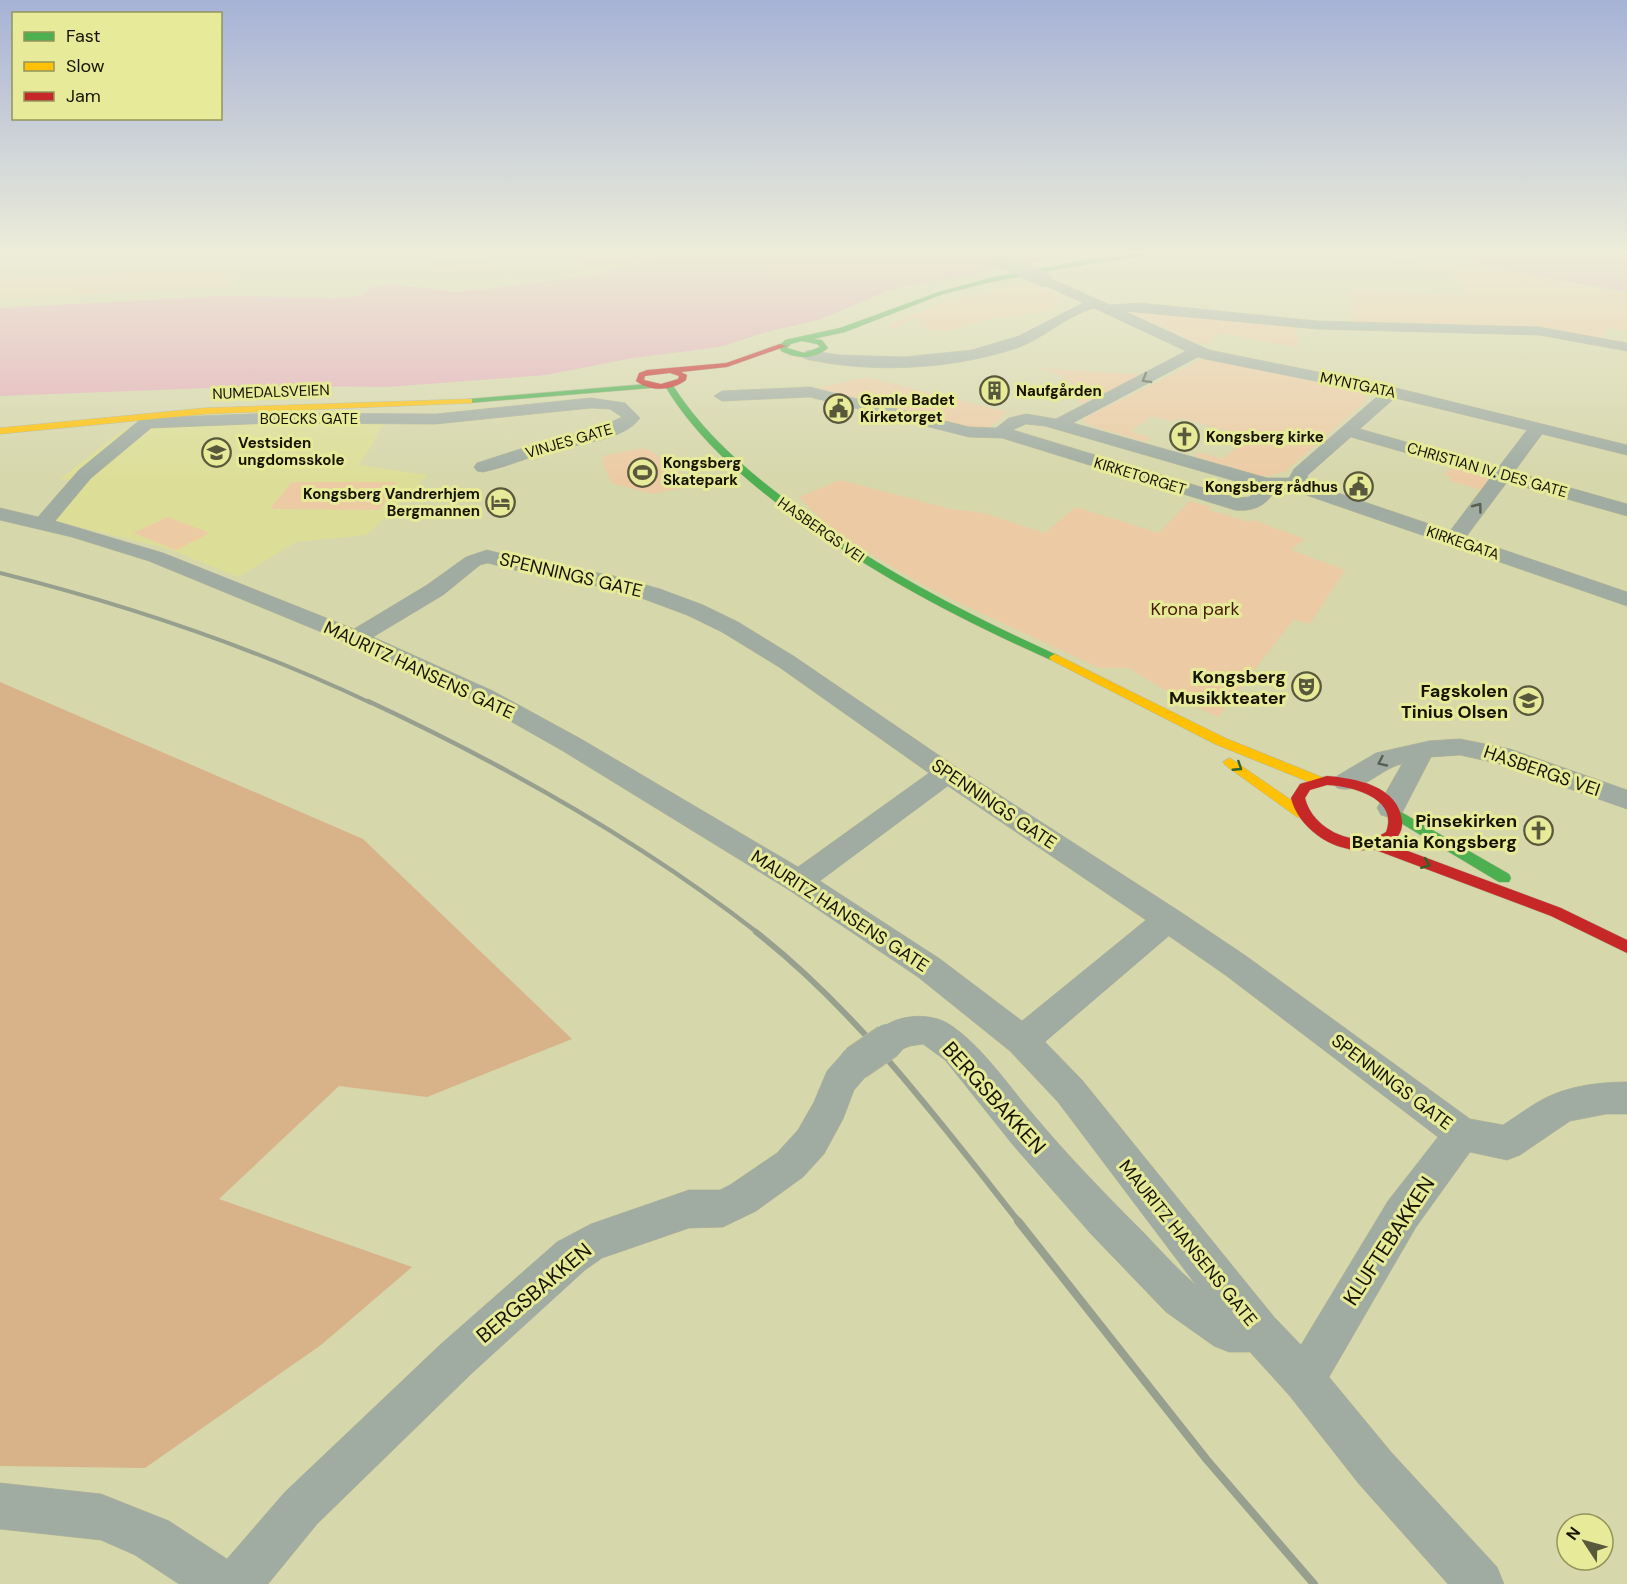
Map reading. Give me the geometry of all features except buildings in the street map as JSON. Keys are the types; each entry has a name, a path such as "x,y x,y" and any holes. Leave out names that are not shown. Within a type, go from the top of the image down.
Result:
{"main road":[{"path":"645,380 675,383 803,350 845,329"},
{"path":"803,350 815,340 824,347 860,329"},
{"path":"645,380 655,370 727,364 783,346 788,342 803,350"},
{"name":"HASBERGS VEI","path":"670,370 682,375 675,383 693,421 730,459 803,520 902,583 1003,637 1043,653 1245,752 1319,781 1346,782 1376,794 1392,810 1491,869 1556,912"},
{"name":"NUMEDALSVEIEN","path":"0,431 205,411 435,403 543,394 645,380"},
{"name":"HASBERGS VEI","path":"1003,637 1035,659 1214,752 1265,785 1302,813 1309,822 1331,837 1352,843 1371,843 1556,912 1627,947"},
{"path":"1302,813 1298,802 1300,793 1307,785 1319,781"},
{"path":"1371,843 1390,836 1395,829 1392,810"}],"street":[{"path":"803,350 857,361 946,357 992,350 1023,340 1042,329"},
{"name":"MYNTGATA","path":"1150,329 1197,351 1392,392 1627,450"},
{"path":"1441,329 1539,331 1627,347"},
{"path":"824,347 857,361"},
{"path":"1058,424 1125,392 1197,351"},
{"name":"KIRKETORGET","path":"722,396 810,392 976,434 1005,433 1235,504 1252,504 1263,496 1267,489 1266,484"},
{"path":"1300,484 1298,476 1300,473 1392,392"},
{"name":"BOECKS GATE","path":"42,524 85,474 147,423 263,418 436,419 591,403 616,404"},
{"name":"VINJES GATE","path":"483,467 543,447 622,426 632,418 627,410 616,404"},
{"name":"KIRKETORGET","path":"1005,433 1004,429 1012,421 1034,418 1266,484 1300,484"},
{"path":"1454,539 1538,428"},
{"name":"CHRISTIAN IV. DES GATE","path":"1348,431 1627,510"},
{"name":"KIRKEGATA","path":"1300,484 1316,492 1627,599"},
{"name":"MAURITZ HANSENS GATE","path":"0,514 78,532 156,557 356,638 484,696 582,751 799,882 929,968 1022,1041 1070,1090 1119,1156 1259,1332 1304,1380 1375,1468 1480,1584"},
{"name":"SPENNINGS GATE","path":"356,638 435,590 472,561 487,556 515,564 606,581 652,594 695,610 730,627 787,662 947,773 1168,919 1235,965 1462,1134"},
{"name":"HASBERGS VEI","path":"1346,782 1384,759 1449,746 1489,752 1627,800"},
{"path":"1392,810 1421,752"},
{"path":"799,882 947,773"},
{"path":"1022,1041 1168,919"},
{"name":"BERGSBAKKEN","path":"237,1584 301,1508 456,1359 571,1256 591,1243 689,1209 723,1208 743,1198 790,1165 811,1142 830,1108 839,1082 872,1052 904,1032 923,1030 935,1033 957,1050 1026,1133 1105,1221 1180,1298 1229,1331 1259,1332"},
{"path":"1462,1134 1507,1143 1562,1107 1606,1098 1627,1098"},
{"name":"KLUFTEBAKKEN","path":"1304,1380 1402,1214 1462,1134"},
{"path":"0,1506 101,1516 152,1538 222,1584"}],"shaded area":[{"path":"0,329 780,329 720,347 633,358 546,375 388,387 262,386 0,396"},
{"path":"387,422 378,432 375,441 359,465 428,475 367,535 296,542 238,577 169,549 40,517 75,480 60,479 124,429 156,425"},
{"path":"0,682 363,839 572,1039 427,1097 339,1086 219,1199 412,1267 321,1345 145,1468 0,1466"}],"green space":[{"path":"927,329 958,329 939,332"},
{"path":"1167,329 1296,329 1298,348 1223,333 1215,336 1210,344 1196,343"},
{"path":"1491,329 1606,329 1602,340 1563,332"},
{"path":"1205,358 1355,389 1366,396 1367,400 1286,471 1269,476 1257,475 1194,456 1199,452 1223,459 1243,442 1219,435 1224,430 1180,418 1174,422 1151,416 1131,431 1151,438 1146,442 1084,423 1083,419"},
{"path":"1039,368 1145,375 1084,404 1078,402 1074,388 1065,379"},
{"path":"866,377 1008,412 982,433 819,388"},
{"name":"Kongsberg Skatepark","path":"642,448 650,450 692,482 691,486 653,494 612,483 602,461 603,456"},
{"path":"1452,467 1490,478 1482,490 1450,481 1452,477 1444,475"},
{"name":"Krona park","path":"840,480 951,509 983,513 1045,533 1076,507 1159,533 1190,501 1211,507 1209,510 1249,522 1253,520 1305,539 1291,550 1345,570 1310,624 1294,619 1218,717 1181,700 1129,668 1099,668 934,591 860,548 825,523 799,497"},
{"path":"292,482 397,482 380,510 270,509"},
{"path":"168,517 210,533 176,550 133,533"}],"railway":[{"path":"0,573 48,585 189,629 281,664 371,703"},
{"path":"368,701 470,751 570,806 666,867 758,933"},
{"path":"756,932 793,963 863,1032 928,1107 1019,1222"},
{"path":"1018,1221 1207,1460 1314,1584"}],"traffic: fast":[{"path":"803,339 819,342 824,348 804,355 784,349 783,346 788,342 845,329"},
{"path":"469,401 648,386"},
{"path":"669,386 702,432 728,458 839,544 943,605 1055,658"},
{"path":"1394,813 1504,878"}],"traffic: slow":[{"path":"0,431 205,411 469,401"},
{"path":"1055,658 1220,741 1319,781"},
{"path":"1230,762 1302,814"}],"traffic: jam":[{"path":"670,370 683,375 682,380 672,385 661,386 640,381 642,375 650,372 727,365 783,346"},
{"path":"1327,780 1347,782 1377,793 1391,808 1395,818 1395,827 1391,836 1381,842 1356,845 1343,842 1318,829 1302,811 1298,798 1305,787 1327,780"},
{"path":"1371,843 1556,912 1627,947"}],"place":[{"name":"Naufgården","path":"995,391"},
{"name":"Gamle Badet Kirketorget","path":"839,409"},
{"name":"Kongsberg kirke","path":"1185,437"},
{"name":"Vestsiden ungdomsskole","path":"217,452"},
{"name":"Kongsberg Skatepark","path":"642,472"},
{"name":"Kongsberg rådhus","path":"1359,487"},
{"name":"Kongsberg Vandrerhjem Bergmannen","path":"501,503"},
{"name":"Kongsberg Musikkteater","path":"1307,687"},
{"name":"Fagskolen Tinius Olsen","path":"1529,701"},
{"name":"Pinsekirken Betania Kongsberg","path":"1538,831"}]}
